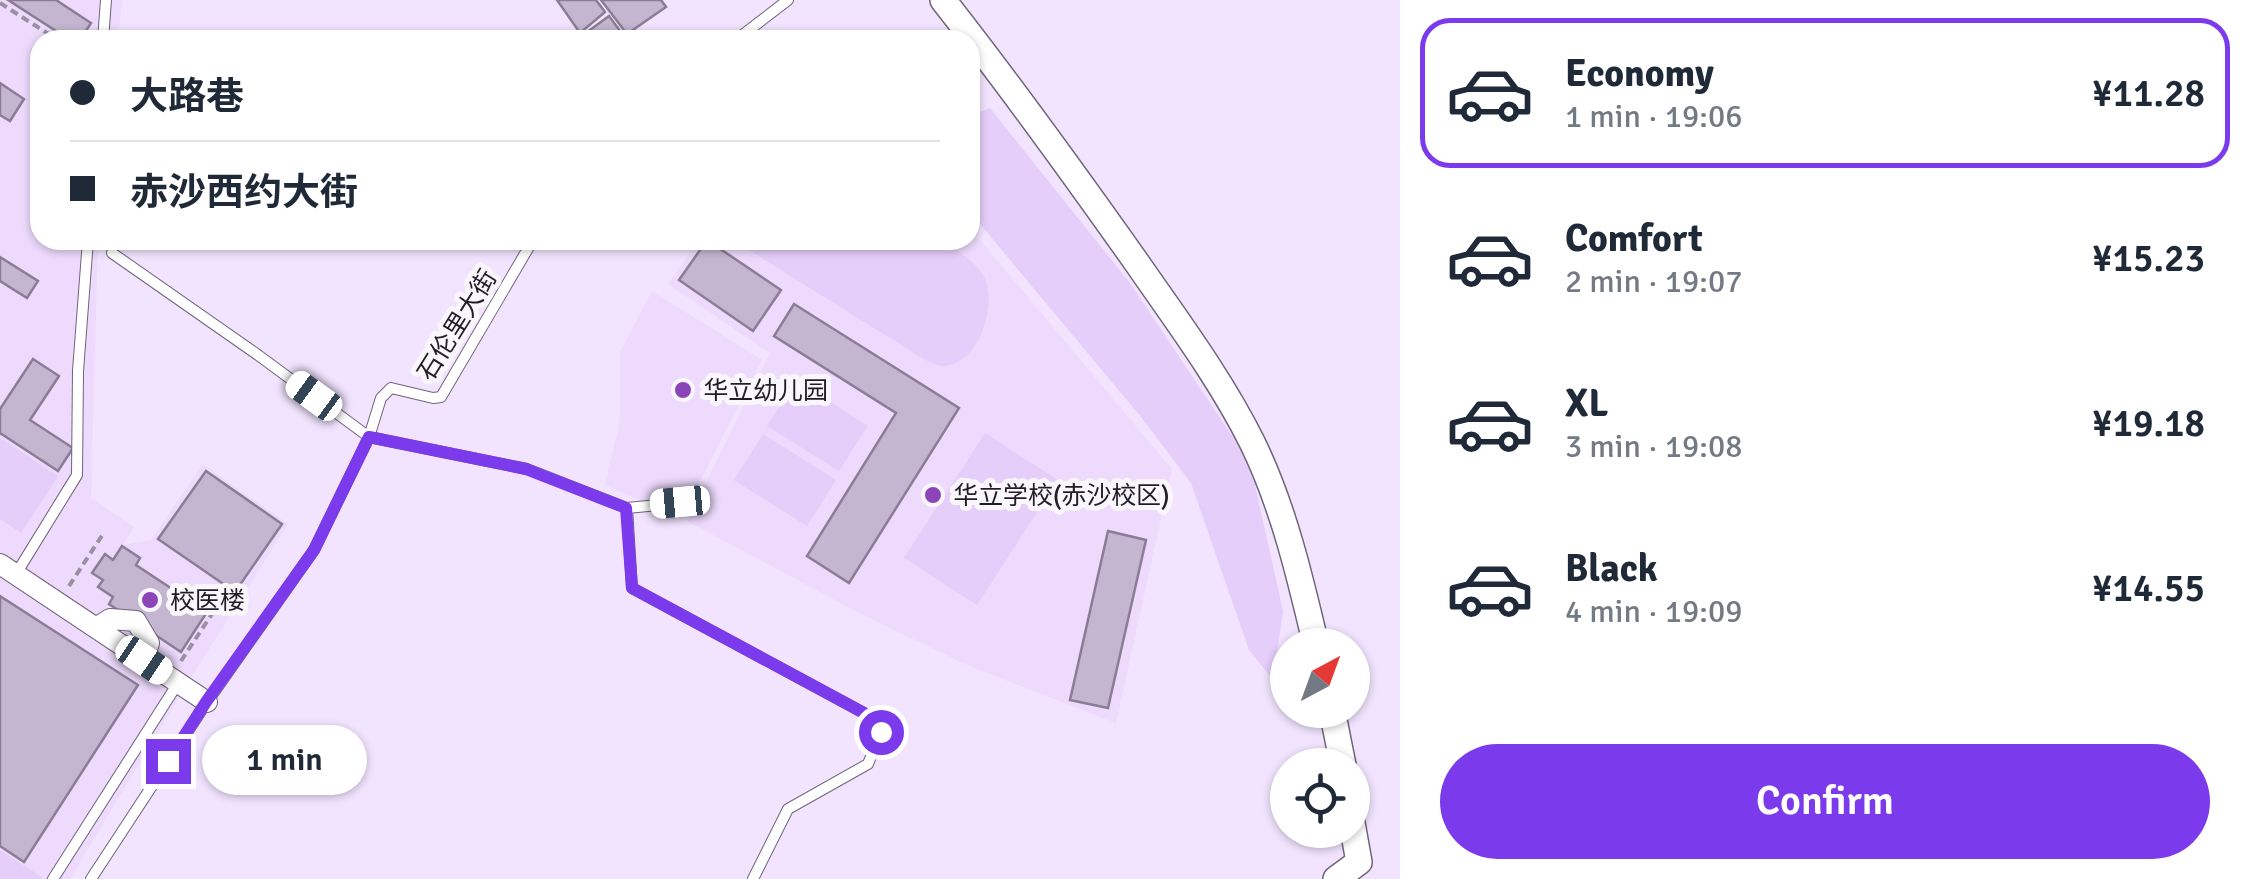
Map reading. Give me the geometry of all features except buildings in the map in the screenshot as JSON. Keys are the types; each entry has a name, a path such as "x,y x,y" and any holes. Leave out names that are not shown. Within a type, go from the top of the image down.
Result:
{"street":[{"path":"943,0 966,30"},
{"path":"980,49 1114,232 1234,408 1267,479 1312,628"},
{"path":"8,569 206,702"},
{"path":"1336,879 1359,862 1356,848"}],"lane":[{"path":"104,30 106,0"},
{"path":"749,30 788,0"},
{"path":"8,569 77,475 78,371 87,250"},
{"name":"石伦里大街","path":"369,437 382,398 391,388 441,397 526,250"},
{"path":"112,253 369,437 526,469 626,508 680,502"},
{"path":"91,879 206,702 314,550 369,437"},
{"path":"626,508 632,588 864,713 881,732 868,764 788,809 753,879"},
{"path":"53,879 174,680"}],"path":[{"path":"0,3 42,30"},
{"path":"58,602 104,534"},
{"path":"174,680 229,588"}],"shaded area":[{"path":"0,0 122,0 119,30 30,30 30,250 98,250 91,498 134,527 123,545 151,540 203,464 288,524 70,879 0,879"},
{"path":"990,108 1130,283 1242,451 1255,485 1283,611 1281,628 1270,628 1270,676 1249,650 1191,483 980,224 980,112"},
{"name":"华立学校(赤沙校区)","path":"980,240 1172,469 1116,723 969,666 859,613 687,521 770,353 668,284 692,250 980,250"},
{"path":"749,250 955,250 983,275 989,301 983,330 968,354 957,362 945,366 917,355"},
{"name":"华立幼儿园","path":"652,291 762,360 681,518 605,485 620,420 620,352"},
{"path":"796,380 868,426 839,471 767,426"},
{"path":"985,433 1058,480 977,605 904,558"},
{"path":"763,434 836,480 807,526 734,480"},
{"path":"0,438 58,476 21,533 0,519"},
{"path":"0,850 42,877 41,879 0,879"}],"place":[{"name":"华立幼儿园","path":"683,390"},
{"name":"华立学校(赤沙校区)","path":"933,495"},
{"name":"校医楼","path":"150,600"}],"route":[{"path":"168,761 314,550 369,437 526,469 626,508 632,588 864,713 881,732"}]}
